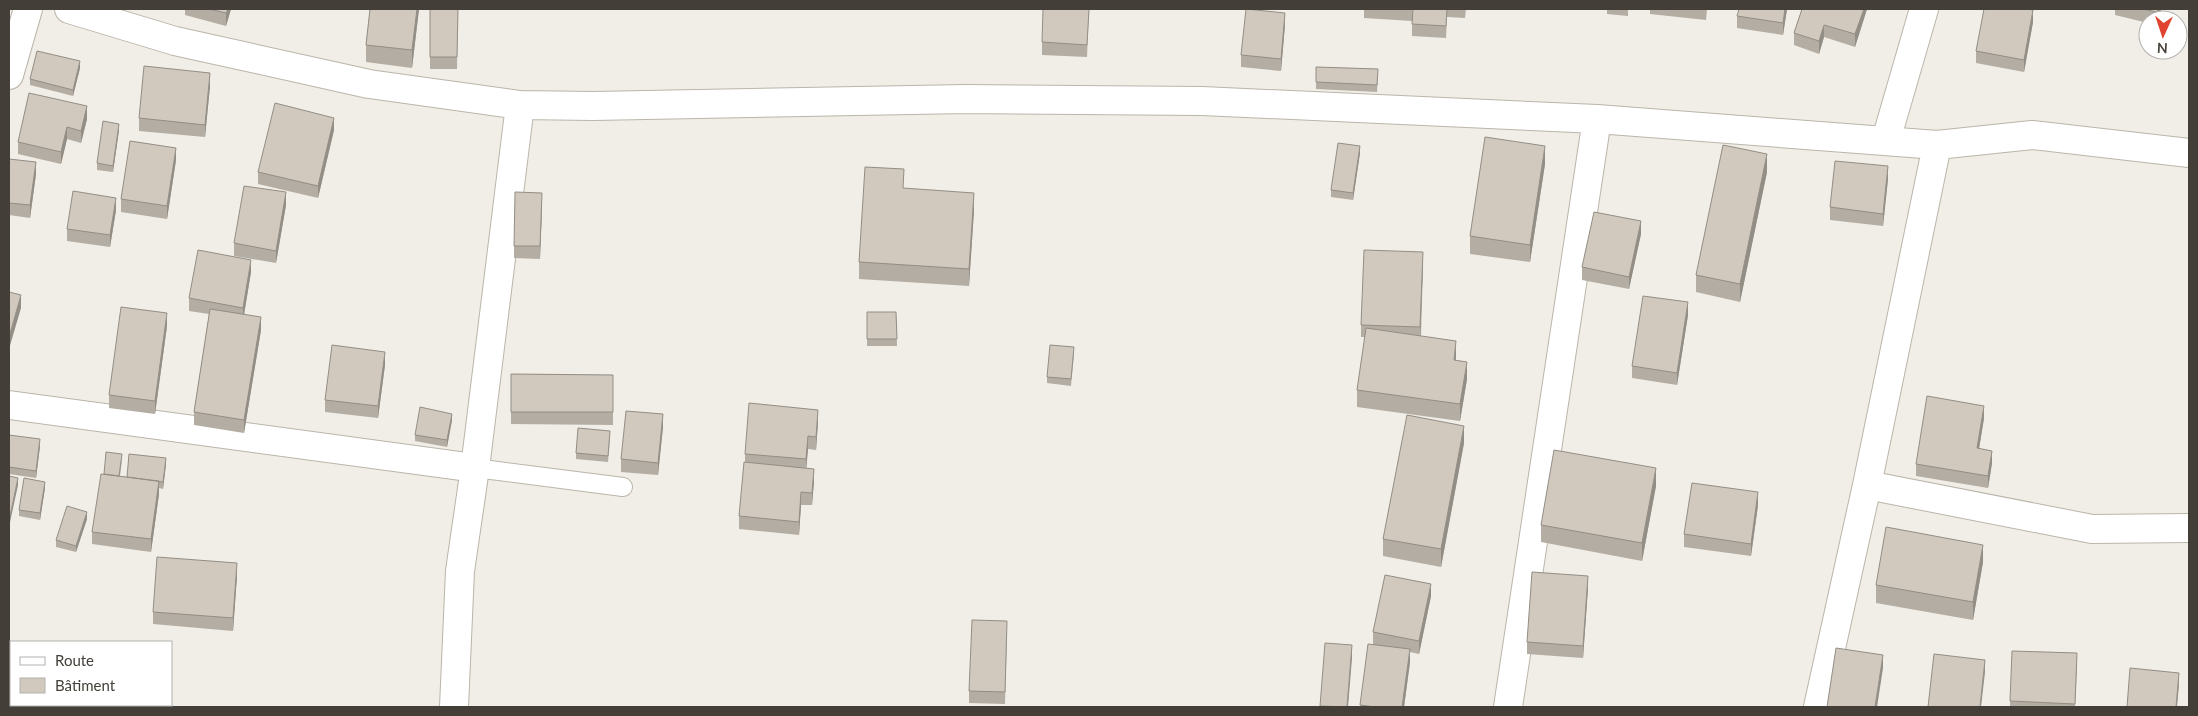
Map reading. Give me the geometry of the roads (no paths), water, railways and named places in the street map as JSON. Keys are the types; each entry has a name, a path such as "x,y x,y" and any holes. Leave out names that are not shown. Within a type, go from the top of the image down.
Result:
{"street":[{"path":"9,75 28,9"},
{"path":"69,9 176,41 368,84 520,105 603,106 966,99 1202,101 1598,119 1937,145 2032,135 2189,153"},
{"path":"1886,140 1924,9"},
{"path":"454,707 460,572 475,468 520,105"},
{"path":"1508,707 1598,119"},
{"path":"1818,707 1867,485 1937,145"},
{"path":"9,405 475,468"},
{"path":"1867,485 2092,529 2189,528"}],"lane":[{"path":"475,468 623,487"}]}
